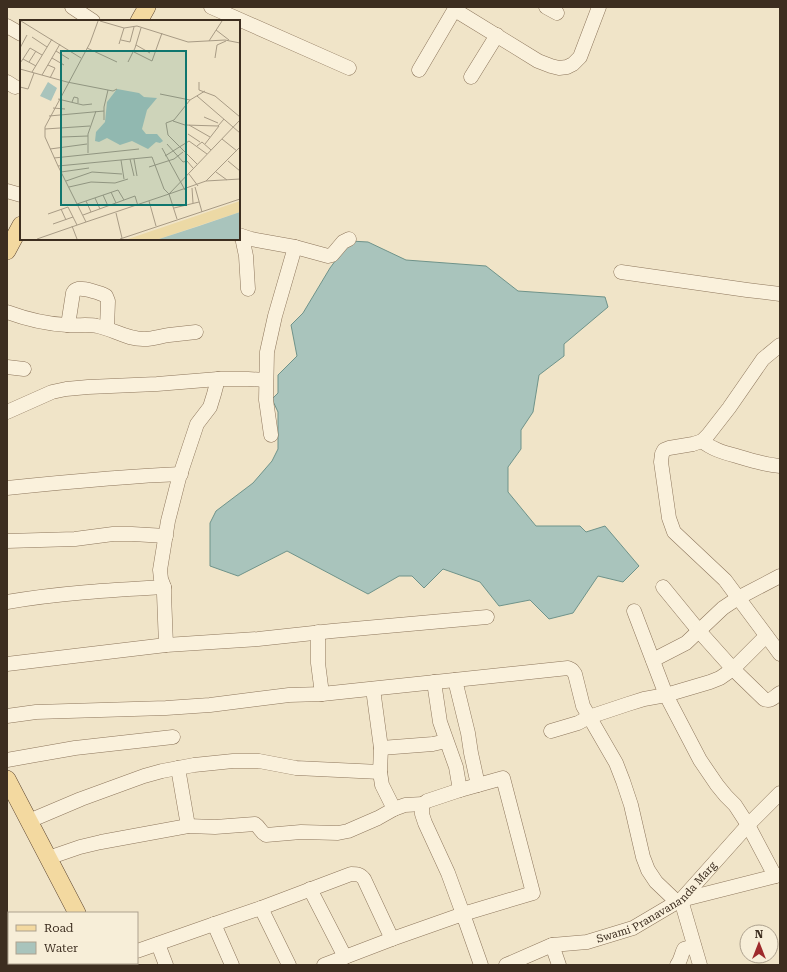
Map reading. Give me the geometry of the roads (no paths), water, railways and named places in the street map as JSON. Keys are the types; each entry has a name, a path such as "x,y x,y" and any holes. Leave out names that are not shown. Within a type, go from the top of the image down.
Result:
{"main road":[{"path":"140,20 147,7"},
{"path":"7,252 20,227"},
{"path":"7,779 76,912"}],"street":[{"path":"72,7 92,20"},
{"path":"212,7 349,68"},
{"path":"419,70 456,8 538,61 558,68 567,67 573,64 580,56 599,7"},
{"path":"7,26 20,33"},
{"path":"471,77 497,35"},
{"path":"7,191 20,195"},
{"path":"241,236 295,247 328,256 332,255 343,242 349,239"},
{"path":"241,236 246,256 248,289"},
{"path":"271,435 266,400 267,352 275,316 295,247"},
{"path":"621,272 780,294"},
{"path":"68,325 73,293 75,290 80,289 106,296 108,301 107,328"},
{"path":"7,312 49,323 107,328 129,337 145,339 196,332"},
{"path":"780,345 762,359 729,408 702,441 664,450 661,462 669,518 674,532 724,580 780,654"},
{"path":"7,367 24,369"},
{"path":"7,412 52,392 88,387 158,384 218,379 266,380"},
{"path":"166,645 164,587 160,570 168,520 197,424 210,407 218,379"},
{"path":"702,441 707,446 716,450 759,462 780,466"},
{"path":"7,488 67,481 181,474"},
{"path":"7,541 75,539 113,534 166,536"},
{"path":"653,660 686,642 722,608 780,576"},
{"path":"7,602 52,595 164,587"},
{"path":"663,587 733,669 764,699 768,701 771,700 780,693"},
{"path":"634,611 666,695 700,760 735,805 778,875 679,901"},
{"path":"7,664 166,645 487,617"},
{"path":"318,632 318,664 322,694"},
{"path":"550,731 578,723 589,717 633,702 666,695 720,678 733,669 766,636"},
{"path":"7,716 36,712 210,705 289,695 322,694 374,689 568,668 575,674 583,706 616,763 631,805 643,857 648,870 656,882 679,901 700,965"},
{"path":"455,680 468,733 478,785"},
{"path":"434,682 440,722 456,767 460,790"},
{"path":"374,689 381,748 380,772 382,785 394,809"},
{"path":"7,760 75,748 172,737"},
{"path":"381,748 446,741"},
{"path":"29,822 81,799 144,776 194,765 233,761 259,761 296,768 380,772"},
{"path":"178,768 188,826"},
{"path":"48,858 80,847 101,842 188,826 215,827 255,824 259,826 262,833 266,835 301,832 338,833 348,831 405,805 423,804 427,801 460,790 503,778 533,893 464,914 324,965"},
{"name":"Swami Pranavananda Marg","path":"506,965 552,945 587,942 633,928 679,901 748,825 780,794"},
{"path":"423,804 422,814 448,873 464,914 481,965"},
{"path":"138,951 261,908 351,874 361,875 364,879 392,939"},
{"path":"310,889 345,957"},
{"path":"261,908 289,965"},
{"path":"214,924 232,965"},
{"path":"158,944 166,965"},
{"path":"552,945 558,965"},
{"path":"677,965 681,960 681,954 684,949 694,946"}],"water":[{"path":"350,241 368,242 406,260 486,266 518,291 605,297 608,307 564,344 564,356 539,375 533,412 521,430 521,449 508,467 508,492 536,526 580,526 586,532 605,526 639,566 623,582 598,576 573,613 549,619 530,600 499,606 480,582 443,569 424,588 412,576 399,576 368,594 287,551 238,576 210,566 210,523 216,511 253,483 272,461 278,449 278,412 272,399 278,393 278,375 297,356 291,325 303,313 330,268"}]}
